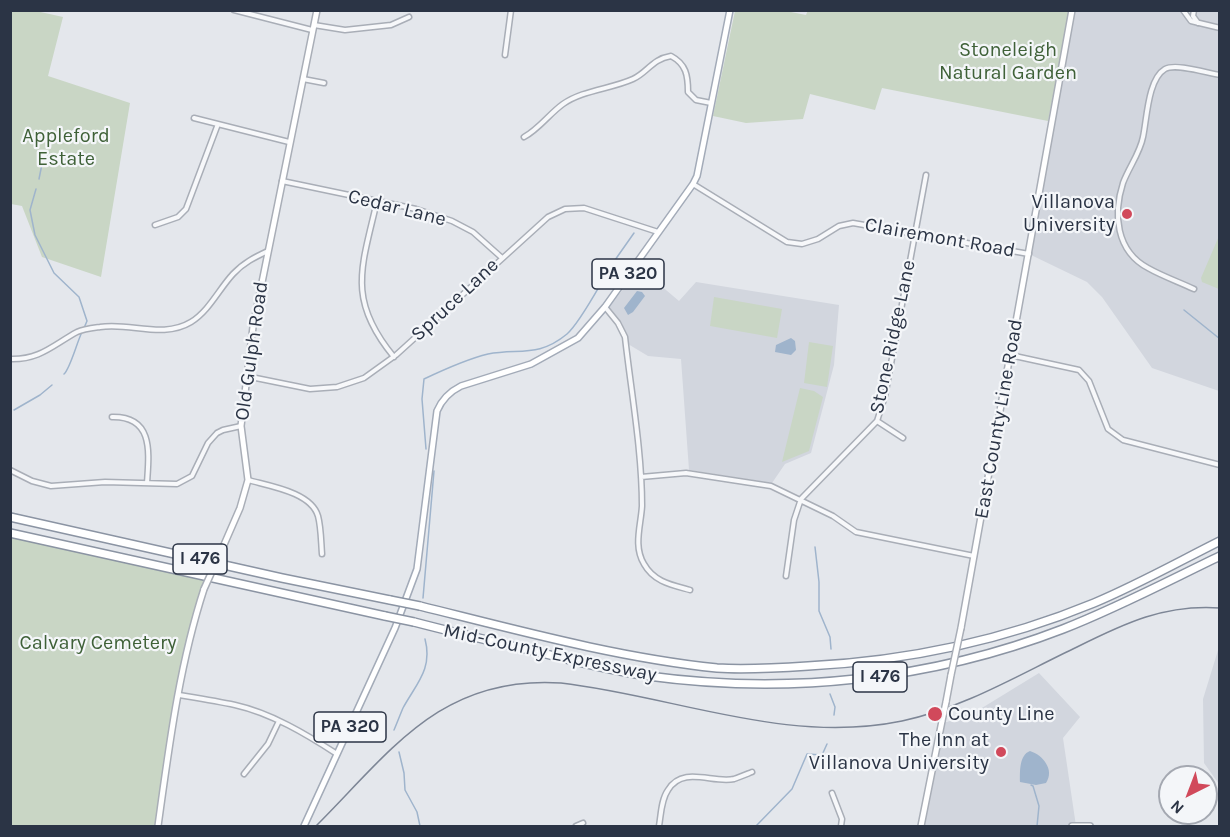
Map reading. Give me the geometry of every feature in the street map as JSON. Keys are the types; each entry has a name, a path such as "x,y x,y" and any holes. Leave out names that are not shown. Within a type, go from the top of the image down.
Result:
{"highway":[{"name":"Mid-County Expressway","path":"10,518 420,606 524,632 652,658 719,668 784,668 860,664 950,649 988,639 1093,603 1220,541"},
{"name":"Mid-County Expressway","path":"10,533 414,622 609,670 648,676 783,685 849,681 925,669 1020,644 1082,622 1220,556"}],"street":[{"path":"234,10 313,28 345,30 391,25 409,17"},
{"name":"Old Gulph Road","path":"158,826 170,741 197,612 204,589 224,547 249,480 241,426 253,327 317,10"},
{"path":"505,56 511,10"},
{"name":"PA 320","path":"304,826 395,628 417,569 437,411 440,403 451,391 461,386 531,364 551,354 578,338 605,307 697,176 730,10"},
{"name":"East County Line Road","path":"921,826 961,627 1072,10"},
{"path":"1183,10 1191,21 1220,28"},
{"path":"1194,10 1198,24"},
{"path":"524,137 533,132 564,103 581,95 636,78 660,58 671,56 680,61 688,75 688,92 696,100 711,103"},
{"path":"1194,289 1146,267 1134,257 1119,231 1117,210 1124,180 1142,141 1154,80 1166,69 1176,67 1220,75"},
{"path":"302,79 324,83"},
{"path":"194,118 290,142"},
{"path":"155,225 178,217 186,209 218,124"},
{"name":"Stone Ridge Lane","path":"786,576 794,520 801,499 877,421 885,396 926,175"},
{"name":"Cedar Lane","path":"282,181 416,209 452,221 473,232 501,257"},
{"name":"Clairemont Road","path":"693,184 787,242 802,244 839,226 854,223 1029,254"},
{"path":"377,201 362,268 363,305 380,341 394,357"},
{"name":"Spruce Lane","path":"246,376 310,389 337,387 364,378 394,357 501,257 548,217 565,209 584,208 658,232"},
{"path":"10,359 29,359 54,348 83,330 107,326 165,330 186,325 199,316 234,273 251,259 268,251"},
{"path":"605,307 625,337 641,477 642,507 638,546 648,570 663,582 690,590"},
{"path":"1010,355 1079,370 1089,381 1108,429 1123,441 1220,465"},
{"path":"112,417 124,416 131,419 145,434 148,446 147,483"},
{"path":"877,421 903,438"},
{"path":"10,470 32,482 51,486 105,482 177,484 186,480 196,470 212,438 223,430 241,426"},
{"path":"641,477 686,473 771,486 833,516 856,532 974,556"},
{"path":"249,480 297,495 314,506 318,516 322,554"},
{"path":"179,694 236,705 279,721 338,754"},
{"path":"244,774 268,744 279,721"},
{"path":"658,826 664,798 669,788 683,778 695,776 734,779 752,772"},
{"path":"832,793 842,819 841,826"},
{"path":"576,826 583,823"},
{"path":"1072,826 1090,826"}],"shaded area":[{"name":"Villanova University","path":"1072,11 1219,11 1219,391 1152,368 1102,297 1087,282 1029,254"},
{"path":"640,268 679,301 696,282 839,305 834,365 811,453 785,464 772,483 689,470 681,359 648,356 628,344 622,323 609,307"},
{"path":"1219,647 1220,784 1218,783 1218,765 1204,763 1203,699"},
{"name":"The Inn at Villanova University","path":"1039,673 1080,717 1063,738 1076,826 921,826 942,721 947,722 977,711"}],"green space":[{"name":"Stoneleigh Natural Garden","path":"808,10 1070,11 1048,121 882,88 875,110 810,94 803,119 746,123 713,116 735,11 786,11 806,15"},
{"name":"Appleford Estate","path":"11,11 36,11 63,17 48,76 130,103 101,277 42,257 22,206 11,204"},
{"path":"1219,236 1219,289 1202,282 1201,278"},
{"path":"714,297 782,309 777,338 710,326"},
{"path":"809,342 833,346 827,387 804,383"},
{"path":"800,388 814,391 823,397 809,451 782,462"},
{"name":"Calvary Cemetery","path":"11,533 206,576 187,655 158,826 11,826"}],"water":[{"path":"637,291 642,292 645,296 628,315 624,308"},
{"path":"791,338 795,341 796,350 791,355 775,352 776,345"},
{"path":"1030,751 1043,759 1048,768 1046,783 1036,785 1020,782 1022,760"}],"waterway":[{"path":"39,179 43,159"},
{"path":"36,189 30,210 35,235 54,273 79,297 87,321 84,328"},
{"path":"615,260 634,233"},
{"path":"426,449 422,399 424,379 480,356 499,352 528,351 557,342 573,328 612,265"},
{"path":"1184,310 1220,339"},
{"path":"64,374 69,367 82,332"},
{"path":"14,410 52,385"},
{"path":"423,598 434,471"},
{"path":"815,547 819,582 819,611 830,637 831,649"},
{"path":"394,730 425,668 427,659 425,639"},
{"path":"830,694 835,707 834,715"},
{"path":"756,826 792,789 807,754 822,755 827,744"},
{"path":"399,752 405,790 417,812 420,826"},
{"path":"1031,785 1039,806 1037,826"}],"tram line":[{"path":"316,826 369,771 422,723 451,705 483,691 519,684 561,683 603,689 773,723 816,727 859,727 902,721 947,708 1112,630 1146,617 1181,609 1220,608"}],"place":[{"name":"Villanova University","path":"1127,214"},
{"name":"County Line","path":"935,714"},
{"name":"The Inn at Villanova University","path":"1001,752"}]}
